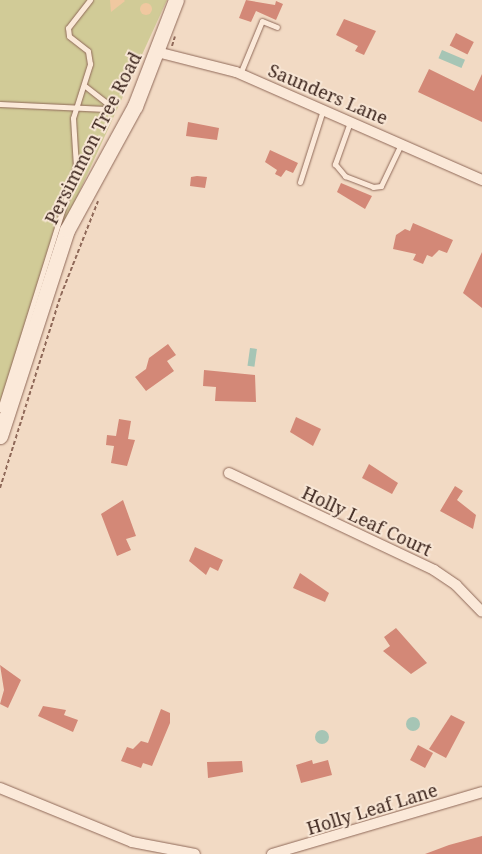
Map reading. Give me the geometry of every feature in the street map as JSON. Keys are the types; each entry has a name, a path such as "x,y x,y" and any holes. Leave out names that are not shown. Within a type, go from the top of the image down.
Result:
{"main road":[{"name":"Persimmon Tree Road","path":"0,436 67,230 163,53 176,0"}],"street":[{"name":"Saunders Lane","path":"163,53 240,74 482,180"},
{"name":"Holly Leaf Court","path":"229,473 434,570 456,585 482,612"},
{"path":"0,788 132,842 195,854"},
{"name":"Holly Leaf Lane","path":"272,854 482,792"}],"lane":[{"path":"0,409 76,167 72,134 77,106 85,86 88,51 69,36 68,28 90,0"},
{"path":"240,74 262,20 277,27"},
{"path":"0,104 77,106 106,109 108,104 85,86"},
{"path":"300,182 323,110"},
{"path":"351,122 335,164 345,176 373,188 381,186 401,144"}],"path":[{"path":"163,53 176,30"},
{"path":"0,488 62,295 99,198"}],"shaded area":[{"path":"0,0 167,0 61,232 0,422"},
{"path":"442,50 465,60 461,68 438,58"},
{"path":"250,348 257,349 254,367 247,366"},
{"path":"413,717 418,719 420,724 418,729 413,731 408,729 406,724 408,719"},
{"path":"322,730 327,732 329,737 327,742 322,744 317,742 315,737 317,732"}],"sand":[{"path":"110,0 124,0 125,1 111,12"},
{"path":"148,3 151,4 151,14 144,15 141,14 140,7 141,4"}],"building":[{"path":"246,0 275,5 276,1 283,4 276,20 256,11 251,22 239,18"},
{"path":"344,19 376,31 364,55 355,51 358,46 336,35"},
{"path":"456,33 474,42 467,55 450,45"},
{"path":"429,69 474,91 482,74 482,122 418,92"},
{"path":"188,122 219,128 217,140 186,136"},
{"path":"270,150 298,163 293,173 286,170 281,177 275,174 277,170 265,162"},
{"path":"191,177 207,177 205,188 190,186"},
{"path":"341,183 372,196 365,209 337,192"},
{"path":"413,223 453,240 447,253 439,250 432,257 427,255 423,264 413,260 416,254 393,249 396,235 405,229 410,231"},
{"path":"482,252 482,308 463,293"},
{"path":"168,344 176,355 167,361 174,371 146,391 135,377 146,369 149,358"},
{"path":"204,370 255,375 256,402 215,401 216,387 203,386"},
{"path":"296,417 321,429 313,446 290,432"},
{"path":"119,419 131,421 128,439 135,440 127,466 111,463 114,446 106,445 107,435 116,436"},
{"path":"369,464 398,483 392,494 362,478"},
{"path":"455,486 463,491 457,500 476,515 473,529 440,511"},
{"path":"123,500 136,536 126,539 131,550 117,556 101,514"},
{"path":"195,547 223,560 218,571 210,567 206,575 189,561"},
{"path":"300,573 329,593 325,602 293,588"},
{"path":"396,628 427,663 411,674 383,651 390,646 384,637"},
{"path":"0,665 21,680 8,708 0,704 4,690"},
{"path":"43,706 66,710 64,715 78,720 73,732 38,716"},
{"path":"161,709 170,713 170,723 152,766 143,763 141,768 121,761 127,747 133,749 141,741 148,743"},
{"path":"451,715 465,722 446,758 429,749"},
{"path":"418,745 433,753 425,768 410,760"},
{"path":"312,760 313,764 328,760 332,775 301,783 296,765"},
{"path":"242,761 243,772 208,778 207,762"},
{"path":"482,836 482,854 425,854 449,845"}]}
